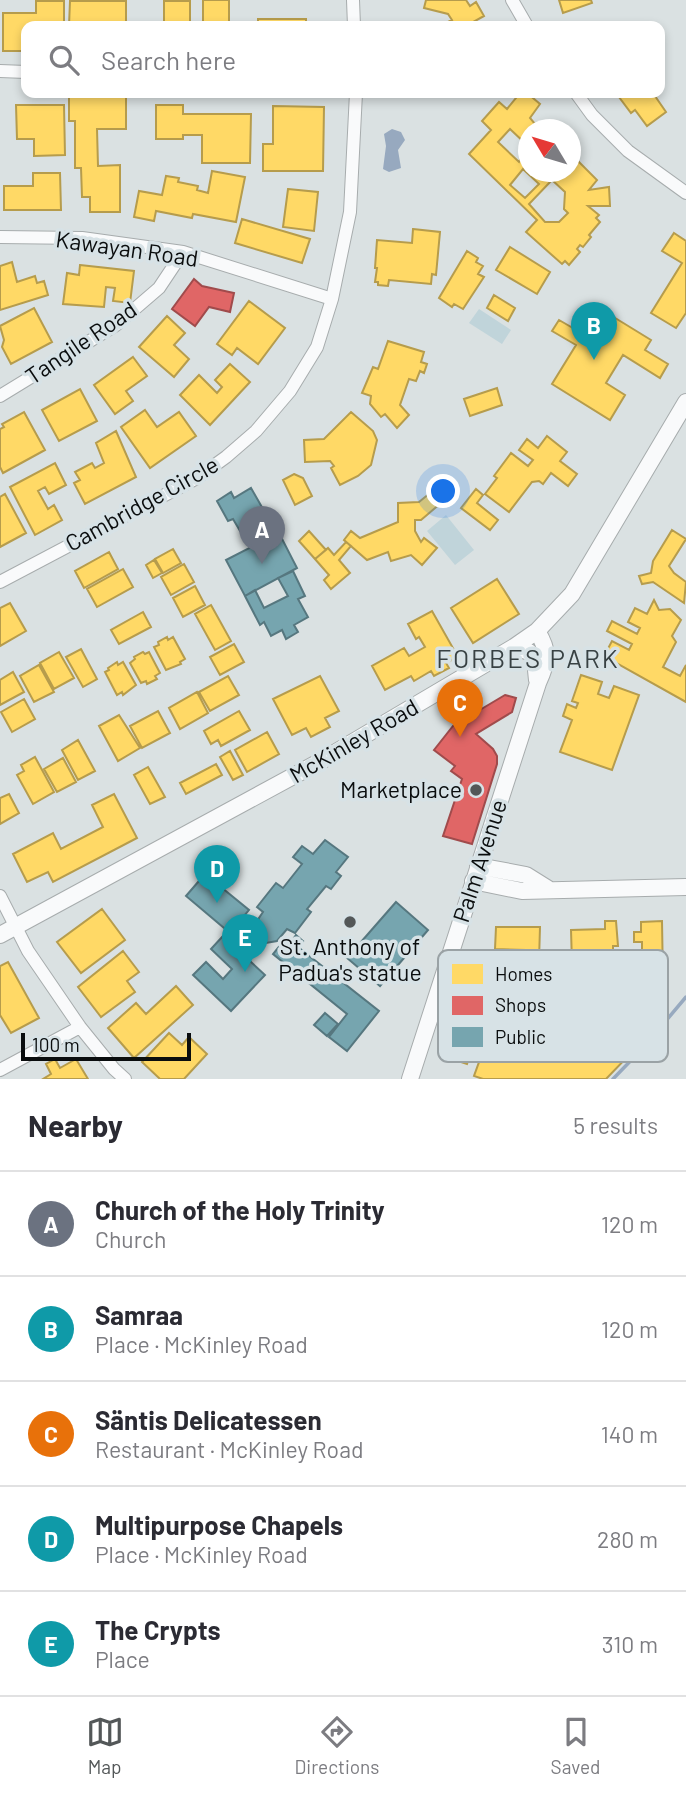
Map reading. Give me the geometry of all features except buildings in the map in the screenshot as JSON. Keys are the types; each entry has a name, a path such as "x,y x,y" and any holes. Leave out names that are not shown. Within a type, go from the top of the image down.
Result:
{"main road":[{"name":"McKinley Road","path":"0,936 321,761 537,631 572,594 686,402"},
{"name":"Palm Avenue","path":"451,950 547,654 537,631"},
{"path":"514,647 529,652 535,660 538,683"},
{"path":"475,874 522,891 686,887"},
{"name":"Palm Avenue","path":"410,1079 438,991"}],"street":[{"path":"353,0 354,21"},
{"path":"512,0 524,21"},
{"path":"0,71 21,72"},
{"name":"Cambridge Circle","path":"0,582 197,478 256,431 290,391 317,347 332,299 350,212 356,98"},
{"path":"580,98 628,151 686,193"},
{"name":"Kawayan Road","path":"0,237 82,238 183,252 332,299"},
{"name":"Tangile Road","path":"0,396 116,324 159,288 183,252"},
{"path":"0,895 28,951 80,1027 125,1079"},
{"path":"0,1070 80,1027"}],"shaded area":[{"path":"479,309 511,330 502,344 469,323"},
{"path":"446,515 474,550 455,565 427,531"}],"water":[{"path":"392,129 401,132 405,140 398,150 401,168 389,172 383,169 386,146 384,134"}],"waterway":[{"path":"668,1018 686,997"},
{"path":"613,1079 629,1062"}],"place":[{"name":"Samraa","path":"594,360"},
{"name":"Church of the Holy Trinity","path":"262,564"},
{"name":"Säntis Delicatessen","path":"460,737"},
{"name":"Marketplace","path":"476,790"},
{"name":"Multipurpose Chapels","path":"217,903"},
{"name":"St. Anthony of Padua's statue","path":"350,922"},
{"name":"The Crypts","path":"245,972"}],"district":[{"name":"FORBES PARK","path":"528,659"}]}
